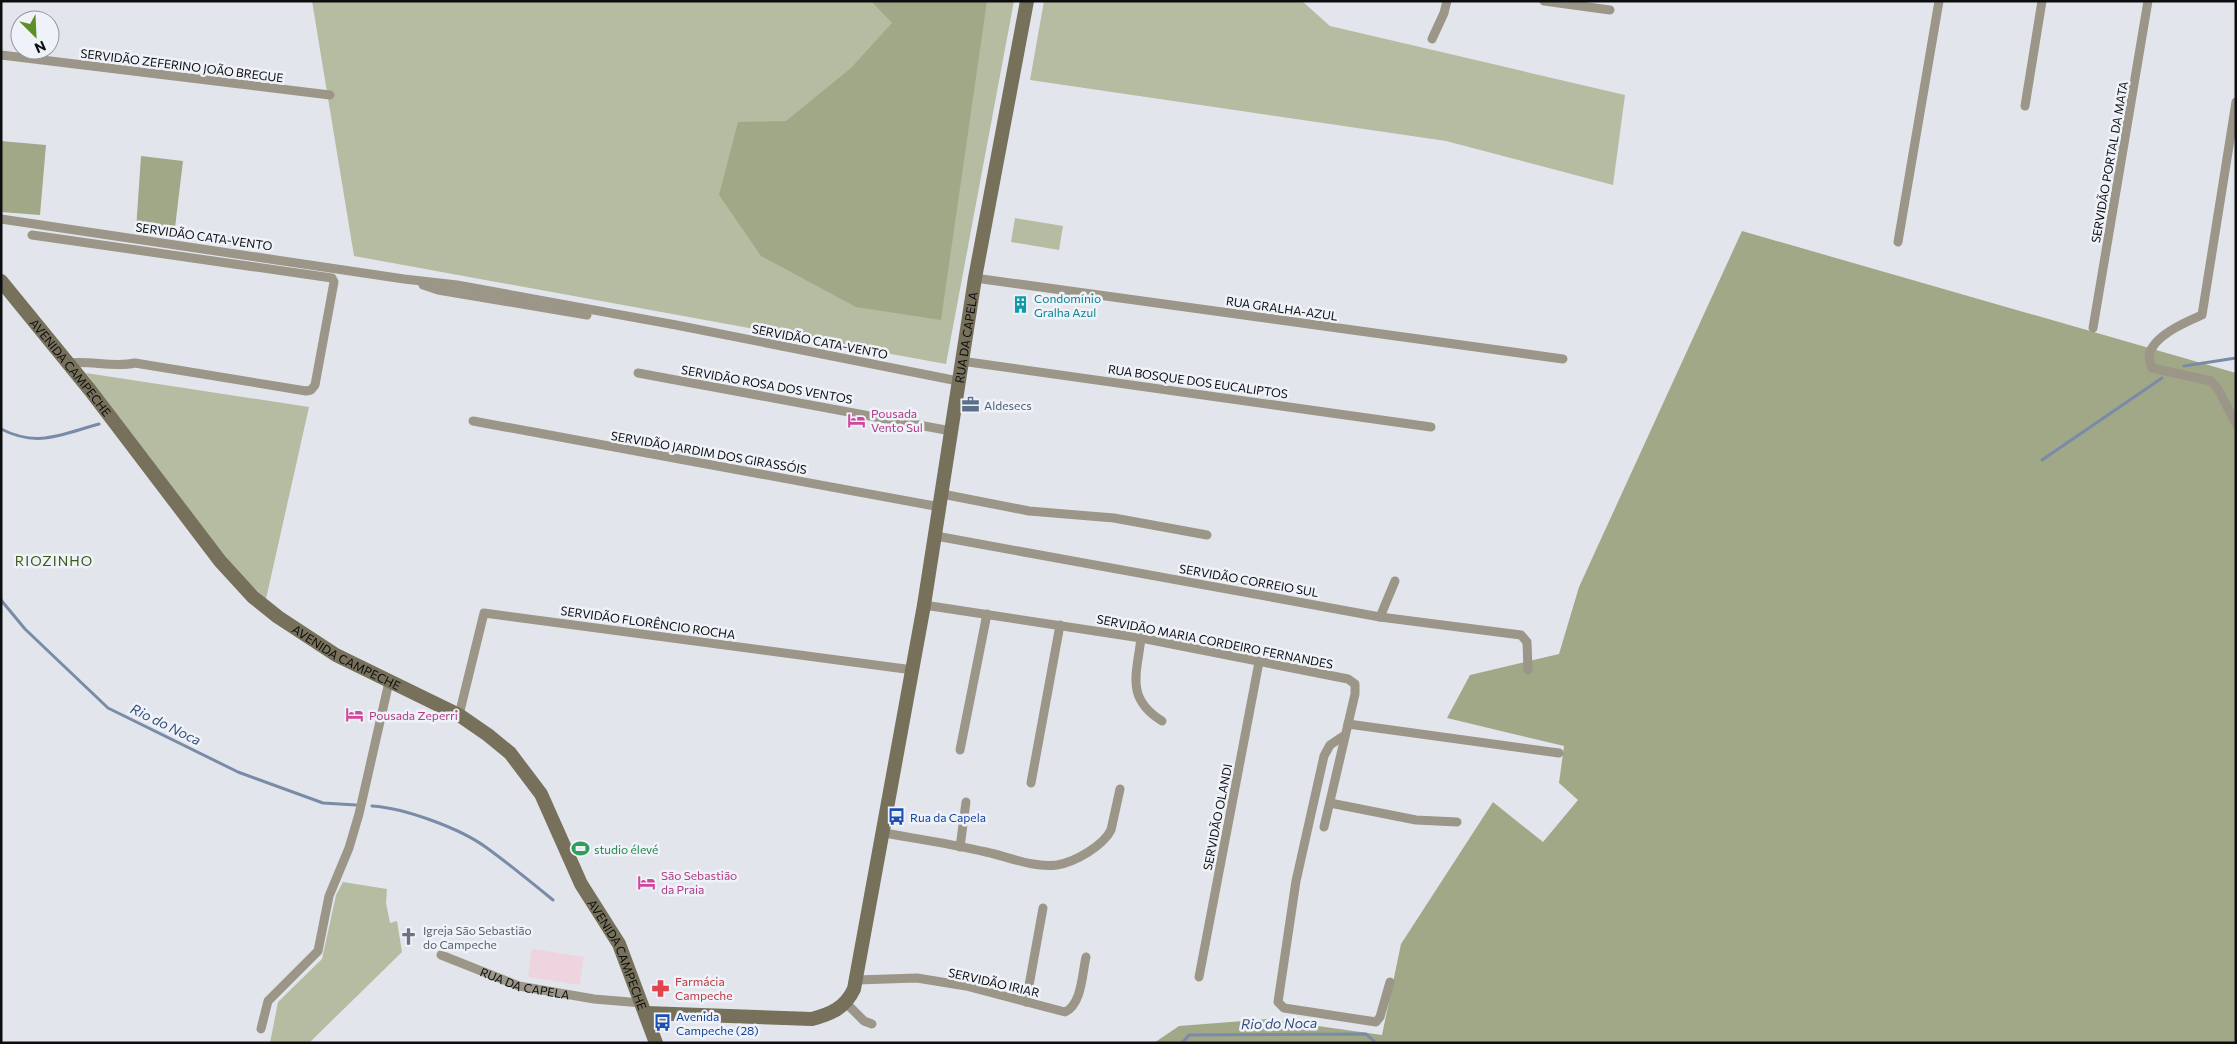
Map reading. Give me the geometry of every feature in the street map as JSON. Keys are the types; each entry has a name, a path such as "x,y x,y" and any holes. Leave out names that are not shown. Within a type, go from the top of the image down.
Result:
{"main road":[{"name":"RUA DA CAPELA","path":"644,1008 799,1019 812,1018 831,1013 846,1003 857,980 936,536 975,278 1027,1"},
{"name":"AVENIDA CAMPECHE","path":"1,280 68,363 220,561 253,597 278,617 336,655 459,716 488,735 510,753 541,794 581,884 619,944 656,1043"}],"street":[{"path":"1432,39 1444,13 1447,1"},
{"path":"1544,1 1610,10"},
{"path":"1898,242 1939,1"},
{"path":"2025,106 2042,1"},
{"name":"SERVIDÃO PORTAL DA MATA","path":"2094,328 2148,1"},
{"name":"SERVIDÃO ZEFERINO JOÃO BREGUE","path":"1,55 330,95"},
{"path":"2236,102 2202,314 2176,326 2156,343 2149,356 2152,368 2211,381 2218,389 2236,424"},
{"name":"SERVIDÃO CATA-VENTO","path":"1,219 404,279 438,290 543,304 640,323 676,325 958,381"},
{"path":"32,235 332,278 334,287 315,385 306,392 135,363 124,366 85,361 68,363"},
{"path":"234,264 235,253"},
{"name":"RUA GRALHA-AZUL","path":"975,278 1563,359"},
{"name":"RUA BOSQUE DOS EUCALIPTOS","path":"961,361 1431,426"},
{"name":"SERVIDÃO ROSA DOS VENTOS","path":"638,373 951,430"},
{"name":"SERVIDÃO JARDIM DOS GIRASSÓIS","path":"473,421 941,501 1120,519 1207,535"},
{"name":"SERVIDÃO CORREIO SUL","path":"936,536 1380,617 1521,635 1527,642 1528,670"},
{"path":"1380,617 1395,581"},
{"name":"SERVIDÃO MARIA CORDEIRO FERNANDES","path":"924,605 1141,638 1348,679 1356,689 1324,827"},
{"name":"SERVIDÃO FLORÊNCIO ROCHA","path":"459,716 484,612 913,670"},
{"path":"960,750 987,614"},
{"path":"1031,783 1060,625"},
{"path":"1141,638 1136,684 1139,700 1151,714 1162,721"},
{"name":"SERVIDÃO OLANDI","path":"1198,977 1259,662"},
{"path":"261,1029 268,1001 318,951 329,896 349,848 359,814 389,682"},
{"path":"1348,724 1559,753"},
{"path":"1345,735 1330,745 1324,756 1296,881 1278,1002 1284,1008 1376,1022 1380,1018 1390,982"},
{"path":"884,833 960,847 1030,864 1058,864 1068,862 1108,836 1120,788"},
{"path":"960,847 966,802"},
{"path":"1330,803 1416,820 1457,822"},
{"path":"1026,1002 1043,908"},
{"name":"RUA DA CAPELA","path":"441,955 519,986 644,1008"},
{"name":"SERVIDÃO IRIAR","path":"857,980 917,978 966,986 1065,1012 1071,1009 1076,1001 1086,957"},
{"path":"846,1003 864,1021 872,1024"}],"shaded area":[{"path":"532,949 584,957 580,985 528,977"}],"green space":[{"path":"312,1 1014,1 946,364 354,256"},
{"path":"871,1 987,1 941,320 856,307 761,256 719,195 738,122 786,121 851,68 892,23"},
{"path":"1044,1 1302,1 1330,26 1625,95 1613,185 1446,141 1030,80"},
{"path":"1,141 46,145 40,215 1,212"},
{"path":"141,156 183,161 174,236 136,230"},
{"path":"1015,218 1063,226 1059,250 1011,242"},
{"path":"1742,231 2236,373 2236,1043 1154,1043 1179,1026 1269,1019 1382,1035 1401,944 1493,802 1543,842 1578,800 1559,783 1564,746 1447,718 1470,675 1559,654 1579,587"},
{"path":"86,373 309,407 266,599 235,570"},
{"path":"343,882 387,889 386,903 390,923 397,921 402,952 309,1043 270,1043 278,1002 322,959 336,895"}],"waterway":[{"path":"2184,366 2236,358"},
{"path":"2042,460 2162,378"},
{"path":"1,429 14,435 39,438 61,435 99,424"},
{"name":"Rio do Noca","path":"1,600 25,629 108,708 238,772 323,803 356,805"},
{"name":"Rio do Noca","path":"372,806 415,815 462,833 487,848 553,900"},
{"name":"Rio do Noca","path":"1182,1043 1189,1035 1366,1034 1376,1043"}],"place":[{"name":"Condomínio Gralha Azul","path":"1020,305"},
{"name":"Aldesecs","path":"970,405"},
{"name":"Pousada Vento Sul","path":"857,420"},
{"name":"Pousada Zeperri","path":"355,715"},
{"name":"Rua da Capela","path":"896,817"},
{"name":"studio élevé","path":"580,849"},
{"name":"São Sebastião da Praia","path":"647,882"},
{"name":"Igreja São Sebastião do Campeche","path":"409,937"},
{"name":"Farmácia Campeche","path":"661,988"},
{"name":"Avenida Campeche (28)","path":"662,1023"}],"district":[{"name":"RIOZINHO","path":"54,560"}]}
